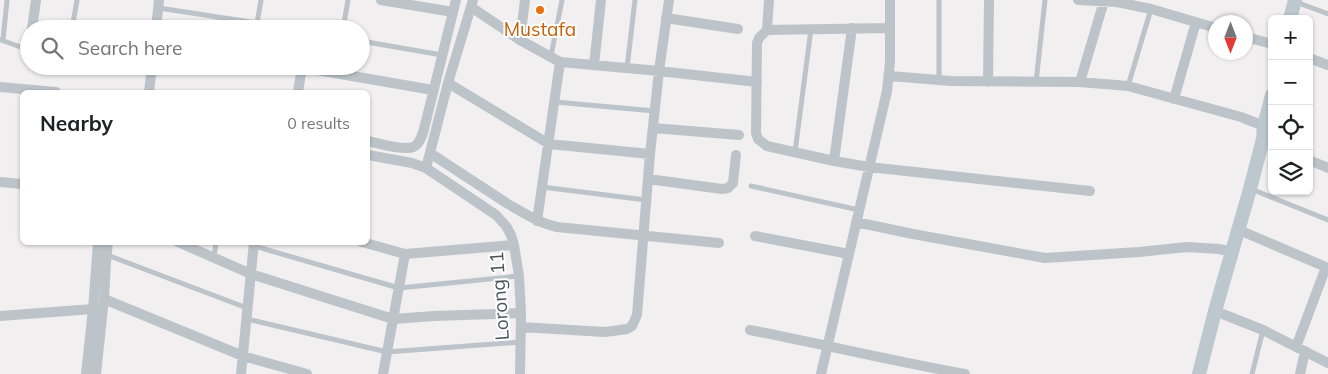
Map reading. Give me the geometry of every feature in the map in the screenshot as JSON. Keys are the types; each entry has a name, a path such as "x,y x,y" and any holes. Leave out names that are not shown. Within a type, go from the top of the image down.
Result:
{"street":[{"path":"33,20 36,0"},
{"path":"381,0 453,12"},
{"path":"370,141 410,148 416,145 423,134 456,0"},
{"path":"520,40 525,0"},
{"path":"594,65 601,0"},
{"path":"521,327 605,332 627,330 632,326 637,315 650,154 669,0"},
{"path":"769,0 767,30 757,43 756,133 758,139 768,146 869,167 1090,191"},
{"path":"821,374 890,76 890,0"},
{"path":"988,82 989,0"},
{"path":"1078,0 1118,2 1151,9 1208,26"},
{"path":"1080,82 1101,1"},
{"path":"1291,15 1293,1"},
{"path":"157,20 158,2"},
{"path":"426,168 448,83 472,4 520,40 556,59 594,65 757,82"},
{"path":"666,18 738,28"},
{"path":"1174,99 1196,22"},
{"path":"834,161 852,28"},
{"path":"767,30 890,28"},
{"path":"1253,39 1268,43"},
{"path":"537,221 555,102 556,59"},
{"path":"1313,60 1328,66"},
{"path":"149,90 151,75"},
{"path":"298,75 298,90"},
{"path":"360,75 433,90"},
{"path":"890,76 988,82 1080,82 1128,86 1241,117 1266,136"},
{"path":"448,83 549,144 650,154"},
{"path":"0,87 34,90"},
{"path":"1199,374 1215,311 1266,136 1271,105"},
{"path":"653,128 739,135"},
{"path":"430,153 537,221 547,225 719,243"},
{"path":"648,179 722,189 728,188 732,183 736,154"},
{"name":"Lorong 11","path":"370,155 412,163 426,168 496,216 506,226 514,245 519,276 521,313 520,374"},
{"path":"1313,162 1328,168"},
{"path":"0,182 20,184"},
{"path":"856,222 1045,258 1187,247 1219,248 1233,252"},
{"path":"1239,230 1327,268 1301,349 1300,374"},
{"path":"755,236 849,254"},
{"path":"370,244 405,254 514,245"},
{"path":"86,374 98,245"},
{"path":"96,374 108,245"},
{"path":"185,245 251,274 394,319 521,313"},
{"path":"241,374 254,245"},
{"path":"384,374 405,254"},
{"path":"104,299 243,356 307,374"},
{"path":"0,316 93,309"},
{"path":"1215,311 1263,330 1328,363"},
{"path":"750,330 966,374"}],"lane":[{"path":"8,0 2,40 20,47"},
{"path":"74,20 77,0"},
{"path":"257,20 261,0"},
{"path":"345,20 348,0"},
{"path":"556,59 562,0"},
{"path":"626,68 635,0"},
{"path":"939,0 939,80"},
{"path":"1036,82 1045,0"},
{"path":"1293,1 1328,14"},
{"path":"158,2 232,20"},
{"path":"1128,86 1151,9"},
{"path":"795,152 811,29"},
{"path":"370,43 442,55"},
{"path":"555,102 655,112"},
{"path":"750,186 859,210"},
{"path":"542,187 646,200"},
{"path":"1250,189 1328,220"},
{"path":"214,258 216,245"},
{"path":"257,245 399,288 519,276"},
{"path":"106,255 247,313 387,352 520,342"},
{"path":"1252,374 1263,330"}],"place":[{"name":"Mustafa","path":"540,10"}]}
